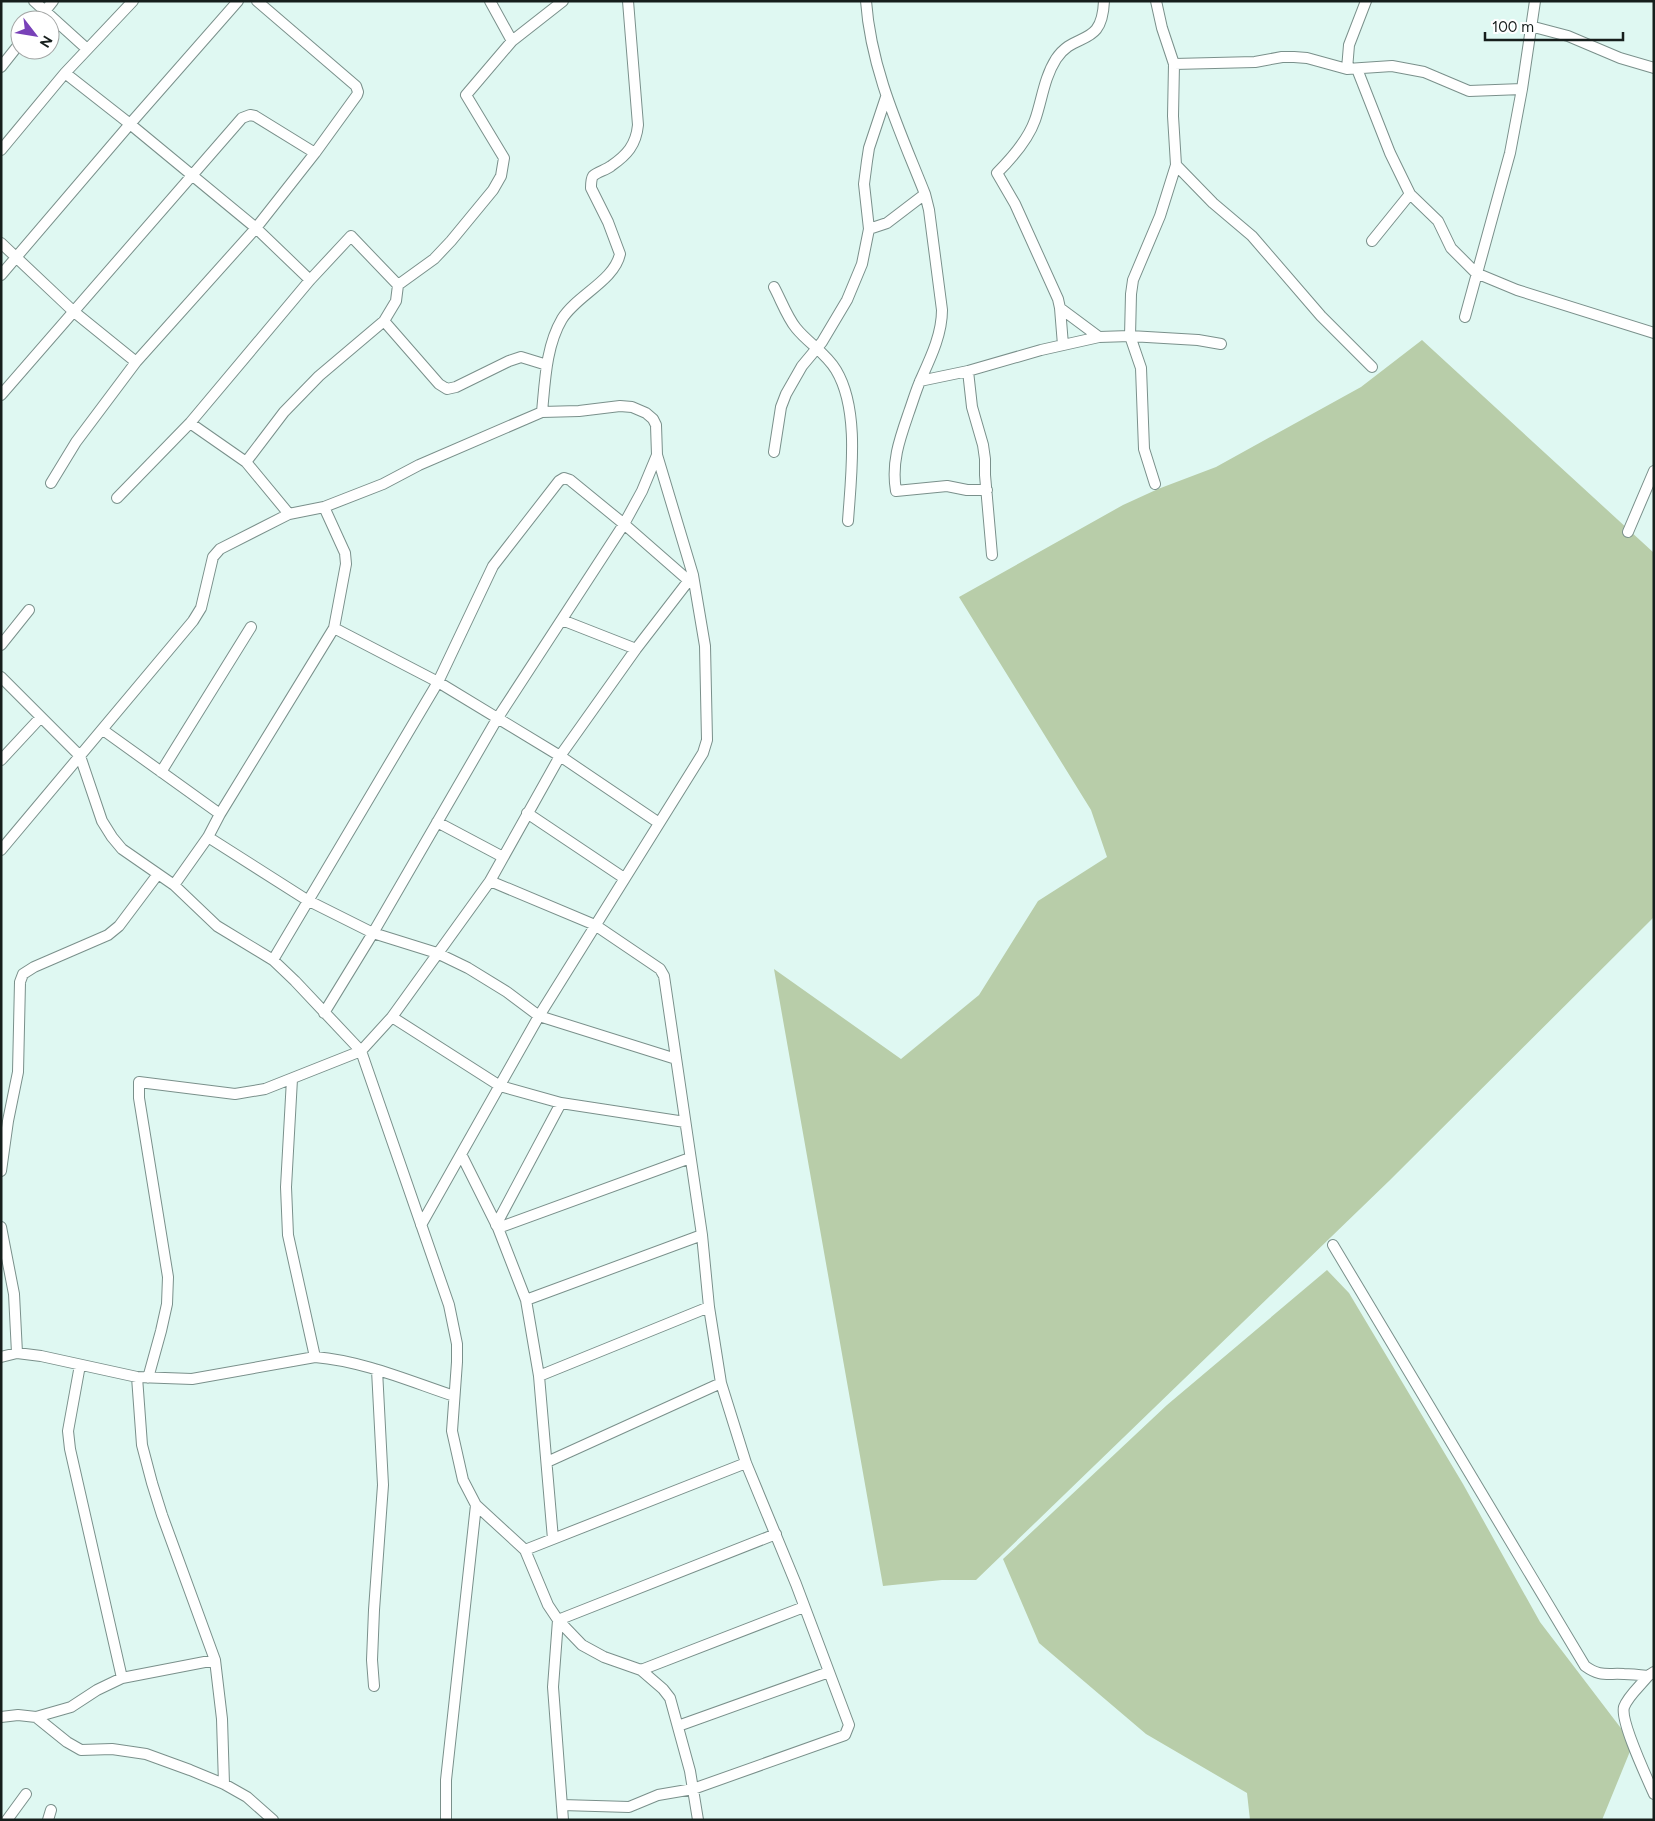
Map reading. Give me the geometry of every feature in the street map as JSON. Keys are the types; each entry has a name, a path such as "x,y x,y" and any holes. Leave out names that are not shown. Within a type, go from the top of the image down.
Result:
{"street":[{"path":"34,1 44,10"},
{"path":"1,150 65,73 133,1"},
{"path":"1,275 238,1"},
{"path":"51,483 76,442 136,362 256,228 357,95 358,89 257,1"},
{"path":"490,1 512,41"},
{"path":"246,462 290,406 319,376 384,321 396,301 398,285 434,259 493,190 500,176 504,158 466,95 512,41 564,1"},
{"path":"542,412 547,365 552,342 562,319 570,308 614,267 620,254 608,222 591,188 591,182 594,176 612,166 631,147 637,138 638,125 628,1"},
{"path":"866,1 873,50 886,97 925,194 929,210 942,316 933,352 920,381 896,449 894,482 896,491 947,486 967,490 987,490"},
{"path":"1063,344 1058,299 1015,204 998,173 1008,163 1030,132 1035,121 1046,80 1056,59 1063,50 1090,35 1098,28 1104,16 1104,1"},
{"path":"1155,484 1144,450 1141,368 1130,336 1131,294 1134,280 1160,216 1176,165 1173,116 1174,64 1162,28 1156,1"},
{"path":"1366,1 1349,45 1352,69 1410,194 1438,220 1451,248 1476,273 1525,293 1654,332"},
{"path":"1465,317 1510,153 1535,1"},
{"path":"60,25 87,49"},
{"path":"1530,26 1568,36 1620,58 1654,68"},
{"path":"1,67 10,56"},
{"path":"1174,64 1255,62 1282,57 1294,57 1307,58 1352,69 1392,66 1424,72 1469,91 1522,89"},
{"path":"65,73 256,228 310,280"},
{"path":"774,452 781,407 786,394 802,366 848,300 864,257 869,229 864,184 867,161 869,148 886,97"},
{"path":"1,395 242,118 250,115 255,116 314,154"},
{"path":"1176,165 1213,204 1252,236 1321,316 1372,366"},
{"path":"869,229 887,223 925,194"},
{"path":"1372,241 1410,194"},
{"path":"117,498 190,423 310,280 351,236 398,285"},
{"path":"1,243 73,311 136,362"},
{"path":"774,287 795,327 836,370 844,389 848,402 851,426 848,521"},
{"path":"1060,308 1099,337"},
{"path":"384,321 439,384 447,389 456,387 509,361 521,358 547,365"},
{"path":"920,381 968,371 1063,344 1099,337 1130,336 1198,340 1221,344"},
{"path":"968,371 972,407 983,445 992,555"},
{"path":"1,850 192,621 201,608 213,557 220,549 289,514 324,507 383,484 419,465 542,412 579,411 620,406 632,407 646,413 653,419 656,426 657,455 691,578 706,646 707,740 703,753 539,1016 421,1225"},
{"path":"190,423 246,462 289,514"},
{"path":"324,1013 373,933 497,719 624,524 642,491 657,455"},
{"path":"1628,532 1654,471"},
{"path":"273,960 438,682 493,566 559,481 564,478 570,480 691,578"},
{"path":"174,885 208,837 220,814 334,628 346,564 346,553 324,507"},
{"path":"148,1378 162,1332 167,1304 168,1276 141,1108 139,1082 235,1094 265,1089 361,1051 392,1017 490,881 560,756 636,649 691,578"},
{"path":"1,645 29,610"},
{"path":"562,620 636,649"},
{"path":"161,772 251,627"},
{"path":"334,628 438,682 560,756 659,823"},
{"path":"1,677 80,756 102,821 122,849 174,885 217,926 273,960 295,980 361,1051 449,1305 457,1344 452,1431 463,1480 476,1505 525,1550 548,1605 558,1620 582,1645 604,1658 641,1670 663,1688 670,1698 693,1789 698,1820"},
{"path":"1,760 41,717"},
{"path":"102,730 220,814"},
{"path":"527,813 624,878"},
{"path":"437,822 503,856"},
{"path":"208,837 307,900 373,933 437,953 468,968 499,987 539,1016 676,1059"},
{"path":"1,1171 8,1120 18,1072 20,982 23,974 34,967 108,935 120,926 158,874"},
{"path":"490,881 594,925 662,972 664,976 702,1235 708,1307 721,1383 746,1463 776,1534 849,1725 845,1735 693,1789 658,1795 629,1807 562,1805"},
{"path":"392,1017 500,1086 561,1103 685,1122"},
{"path":"292,1079 286,1187 288,1235 315,1357"},
{"path":"497,1226 561,1103"},
{"path":"461,1154 497,1226 526,1300 539,1376 553,1539"},
{"path":"497,1226 690,1158"},
{"path":"1,1227 14,1294 17,1353"},
{"path":"526,1300 702,1235"},
{"path":"1333,1246 1585,1666 1593,1672 1604,1675 1651,1674"},
{"path":"539,1376 708,1307"},
{"path":"1,1357 17,1353 41,1356 137,1377 192,1379 315,1357 377,1370 454,1396"},
{"path":"80,1365 68,1431 70,1449 122,1678"},
{"path":"374,1686 372,1660 374,1610 383,1485 377,1370"},
{"path":"137,1377 142,1445 152,1484 215,1660 222,1718 224,1784"},
{"path":"547,1462 721,1383"},
{"path":"525,1550 746,1463"},
{"path":"446,1820 447,1761 476,1505"},
{"path":"558,1620 776,1534"},
{"path":"641,1670 804,1607"},
{"path":"558,1620 553,1687 563,1820"},
{"path":"1,1717 18,1715 36,1717 59,1712 122,1678 215,1660"},
{"path":"678,1726 829,1672"},
{"path":"1651,1674 1623,1709 1625,1724 1654,1794"},
{"path":"36,1717 51,1731 77,1749 88,1751 112,1749 146,1754 224,1784 247,1797 273,1820"},
{"path":"7,1820 26,1794"}],"green space":[{"path":"1422,340 1654,553 1654,917 1389,1181 976,1580 942,1580 883,1586 774,969 901,1059 979,995 1038,901 1107,857 1091,810 959,597 1123,505 1158,489 1216,467 1361,387"},
{"path":"1327,1270 1349,1293 1463,1484 1540,1622 1633,1744 1602,1820 1250,1820 1247,1793 1146,1734 1039,1643 1003,1559 1167,1405"}]}
